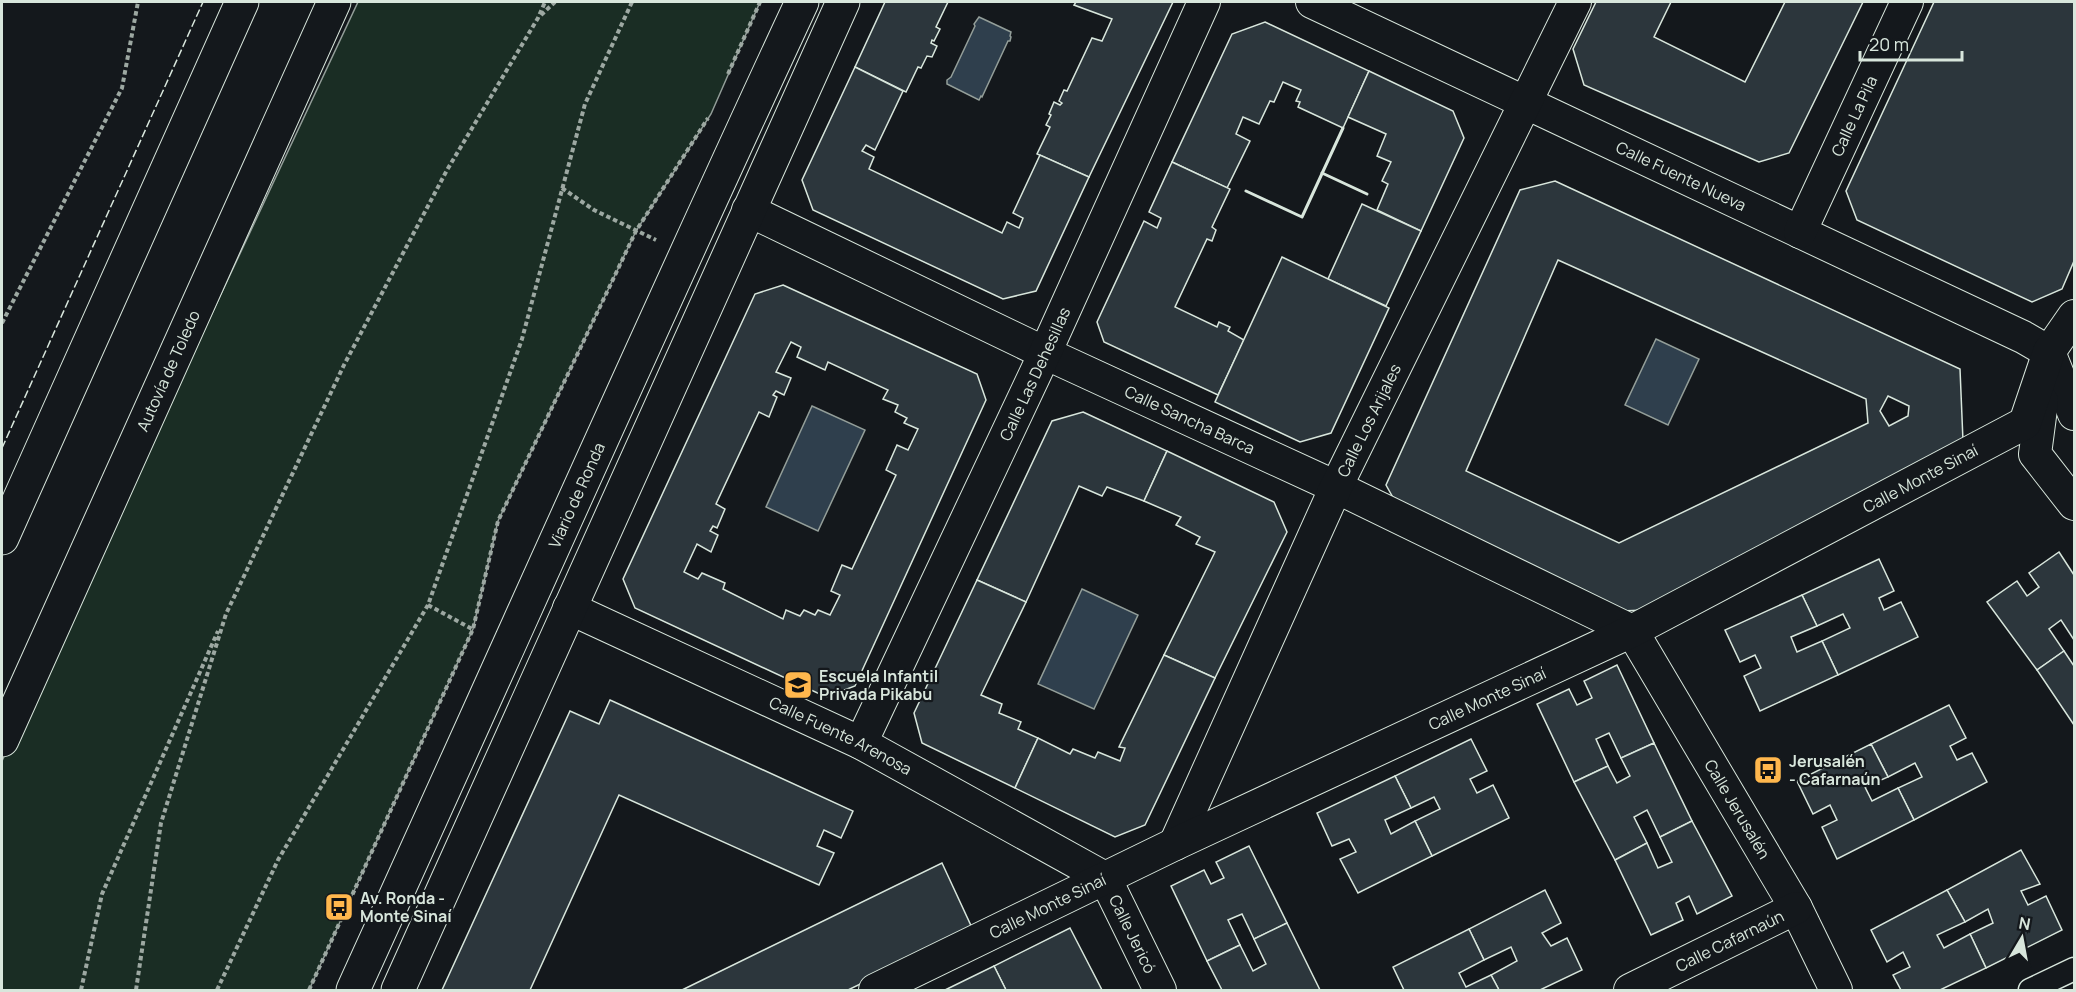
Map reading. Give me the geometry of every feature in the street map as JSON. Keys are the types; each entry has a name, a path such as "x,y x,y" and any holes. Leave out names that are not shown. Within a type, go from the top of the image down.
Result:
{"main road":[{"path":"2,538 242,2"},
{"name":"Autovía de Toledo","path":"2,740 334,2"},
{"name":"Viario de Ronda","path":"353,990 509,649 685,252 802,2"},
{"path":"398,990 843,2"}],"street":[{"name":"Calle Las Dehesillas","path":"861,743 1045,352 1204,2"},
{"name":"Calle Fuente Nueva","path":"1312,2 2024,337 2049,352"},
{"name":"Calle Los Arijales","path":"1175,844 1336,487 1575,2"},
{"name":"Calle La Pila","path":"1800,232 1907,2"},
{"name":"Calle Sancha Barca","path":"748,210 1045,352 1336,487 1632,631"},
{"path":"2074,316 2049,352 2035,454 2074,504"},
{"path":"2049,352 2074,414"},
{"name":"Calle Monte Sinaí","path":"875,990 1175,844 1632,631 2025,423 2049,352"},
{"name":"Calle Fuente Arenosa","path":"569,608 861,743 1105,879"},
{"name":"Calle Jerusalén","path":"1632,631 1796,908 1836,990"},
{"name":"Calle Jericó","path":"1105,879 1161,990"},
{"name":"Calle Cafarnaún","path":"1630,990 1796,908"},
{"path":"2030,990 2074,969"}],"path":[{"path":"2,323 123,88 138,2"},
{"path":"81,990 102,894 226,614 344,365 447,170 538,18 544,2"},
{"path":"538,18 555,2"},
{"path":"217,990 278,861 428,605 522,339 585,104 632,2"},
{"path":"724,83 759,2"},
{"path":"309,990 473,629 498,521 636,231 711,114"},
{"path":"562,188 594,210 685,252"},
{"path":"428,605 509,649"},
{"path":"136,990 161,823 226,614"}],"green space":[{"path":"358,2 760,2 711,114 636,231 498,521 473,629 309,990 2,990 2,761"}],"water":[{"path":"979,17 1011,32 1011,37 979,100 947,84 947,80 951,77"},
{"path":"1656,339 1699,359 1668,425 1625,405"},
{"path":"812,406 865,430 818,531 766,507"},
{"path":"1082,589 1138,615 1094,709 1038,684"}],"building":[{"path":"885,2 948,2 936,27 940,29 931,43 937,46 932,57 927,56 921,68 918,67 906,92 855,67"},
{"path":"1076,2 1173,2 1089,177 1037,154 1050,127 1046,125 1054,102 1060,105 1062,103 1059,101 1064,90 1067,91 1092,38 1102,41 1112,19 1074,5"},
{"path":"1596,2 1671,2 1654,37 1745,82 1785,2 1863,2 1789,153 1759,162 1584,85 1573,49"},
{"path":"1934,2 2074,2 2074,261 2062,289 2032,302 1857,220 1846,191"},
{"path":"1265,22 1369,71 1343,128 1298,107 1300,102 1296,101 1301,90 1283,82 1274,102 1270,101 1259,124 1243,117 1236,134 1250,141 1227,188 1172,162 1232,34"},
{"path":"855,67 903,91 875,150 866,145 862,151 874,157 869,169 1002,233 1007,222 1019,228 1023,218 1013,213 1040,155 1089,177 1036,291 1003,299 813,210 802,180"},
{"path":"1369,71 1453,111 1464,138 1421,231 1377,210 1388,184 1382,181 1391,162 1377,156 1386,134 1348,117"},
{"path":"1172,162 1230,189 1212,227 1216,230 1212,241 1207,239 1175,307 1217,327 1219,322 1230,327 1228,331 1244,340 1218,395 1104,342 1097,322 1144,221 1157,228 1161,218 1149,212"},
{"path":"1555,181 1960,369 1963,441 1644,610 1599,612 1400,510 1386,485 1520,190","holes":["1558,260 1866,399 1868,423 1619,543 1466,471","1888,396 1909,406 1908,416 1889,426 1880,411"]},
{"path":"1362,204 1421,231 1386,306 1328,279"},
{"path":"1282,257 1389,308 1331,433 1300,442 1215,402"},
{"path":"783,285 977,374 986,400 855,686 826,697 635,608 623,579 755,294","holes":["791,342 801,347 797,357 825,370 828,362 888,390 883,399 898,405 895,412 907,418 904,423 918,429 908,450 897,445 886,470 896,475 852,569 842,565 831,591 840,595 830,615 818,610 815,615 804,610 800,616 786,610 783,619 723,589 725,583 702,573 698,579 684,572 697,544 711,552 718,535 710,531 713,526 717,528 725,509 716,504 759,412 769,417 777,397 773,395 776,391 784,395 791,378 776,372"]},
{"path":"1083,412 1167,451 1144,501 1107,487 1102,496 1079,486 1026,602 977,580 1052,421"},
{"path":"1167,451 1274,502 1287,532 1215,678 1164,655 1215,552 1196,544 1200,537 1176,525 1181,517 1144,501"},
{"path":"2059,552 2074,575 2074,640 2061,620 2049,629 2064,651 2037,670 1987,602 2017,581 2027,596 2039,587 2029,573"},
{"path":"1879,559 1894,591 1879,598 1884,610 1901,602 1918,637 1838,675 1822,641 1850,628 1843,614 1817,626 1802,595"},
{"path":"977,580 1026,602 981,695 1002,704 999,713 1021,722 1018,729 1038,738 1015,788 922,743 914,713"},
{"path":"1802,595 1817,626 1791,637 1797,652 1822,641 1838,675 1760,711 1744,676 1761,668 1755,655 1740,662 1725,630"},
{"path":"2064,651 2074,666 2074,725 2037,670"},
{"path":"1164,655 1215,678 1145,825 1115,837 1015,788 1038,738 1070,754 1073,749 1095,758 1098,752 1120,761 1125,748 1119,747"},
{"path":"1617,665 1654,743 1621,758 1609,733 1596,739 1608,766 1574,782 1537,704 1569,689 1577,705 1592,698 1584,681"},
{"path":"610,700 853,811 841,838 824,830 817,846 834,853 819,885 619,795 530,990 442,990 570,711 599,724"},
{"path":"1949,705 1966,738 1950,746 1957,760 1972,753 1987,782 1914,820 1898,788 1922,777 1915,763 1888,777 1871,744"},
{"path":"1471,739 1487,771 1470,779 1477,793 1493,785 1509,818 1432,856 1415,821 1440,809 1434,797 1411,808 1395,776"},
{"path":"1654,743 1692,821 1660,837 1647,810 1634,817 1647,843 1615,860 1574,782 1608,766 1617,783 1630,776 1621,758"},
{"path":"1871,744 1888,777 1865,787 1872,801 1898,788 1914,820 1837,859 1822,827 1837,820 1830,805 1813,814 1797,781"},
{"path":"1395,776 1411,808 1385,820 1391,834 1415,821 1432,856 1358,893 1340,859 1356,852 1349,839 1332,846 1317,813"},
{"path":"1692,821 1732,896 1697,914 1689,896 1676,903 1683,920 1651,935 1615,860 1647,843 1658,868 1672,862 1660,837"},
{"path":"1249,846 1287,923 1254,939 1242,914 1228,920 1240,945 1207,961 1171,886 1204,870 1211,884 1224,878 1216,862"},
{"path":"2021,850 2040,884 2021,891 2028,905 2046,896 2062,930 1986,968 1970,934 1993,923 1988,909 1965,922 1947,890"},
{"path":"942,863 973,930 848,990 682,990"},
{"path":"1545,890 1561,923 1542,933 1551,946 1567,938 1582,970 1540,990 1499,990 1491,975 1517,961 1511,947 1484,960 1469,929"},
{"path":"1947,890 1965,922 1937,935 1944,948 1970,934 1986,968 1940,990 1901,990 1893,975 1910,967 1903,952 1887,962 1871,930"},
{"path":"1287,923 1320,990 1222,990 1207,961 1240,945 1253,971 1266,964 1254,939"},
{"path":"1070,928 1102,990 1006,990 994,966"},
{"path":"1469,929 1484,960 1459,973 1466,987 1491,975 1499,990 1404,990 1393,967"},
{"path":"994,966 1006,990 945,990"}],"fence":[{"path":"2,448 203,2"}],"wall":[{"path":"1246,191 1302,217 1343,128"},
{"path":"1322,173 1367,194"}],"place":[{"name":"Escuela Infantil Privada Pikabu","path":"798,685"},
{"name":"Jerusalén - Cafarnaún","path":"1768,770"},
{"name":"Av. Ronda - Monte Sinaí","path":"339,907"}]}
